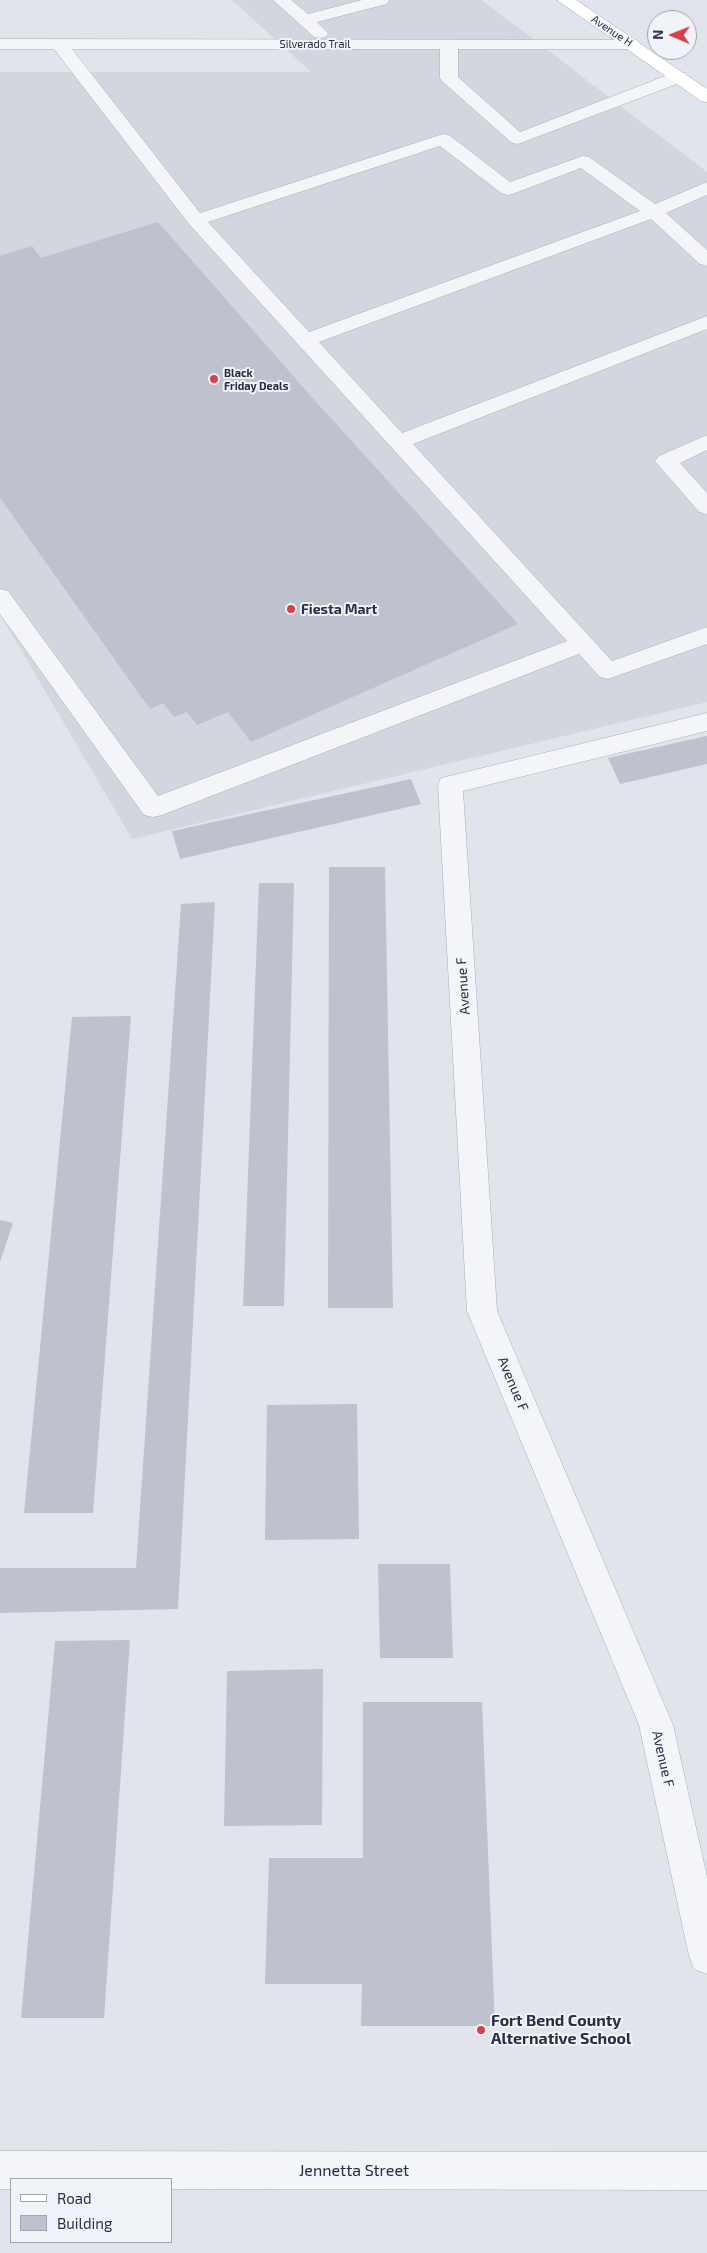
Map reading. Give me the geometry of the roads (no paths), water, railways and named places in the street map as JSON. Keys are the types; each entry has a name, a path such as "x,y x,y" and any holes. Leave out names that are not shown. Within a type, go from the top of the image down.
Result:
{"main road":[{"name":"Avenue H","path":"565,0 707,97"}],"street":[{"path":"281,0 320,33 322,44"},
{"path":"306,20 381,0"},
{"name":"Silverado Trail","path":"0,44 630,44"},
{"path":"59,44 196,220 608,671 707,635"},
{"path":"449,44 449,78 518,139 679,77"},
{"path":"196,220 443,139 508,189 583,162 654,212 707,260"},
{"path":"306,340 654,212 707,188"},
{"path":"398,442 707,322"},
{"path":"707,442 666,461 707,507"},
{"path":"0,597 153,808 582,644"},
{"name":"Avenue F","path":"707,722 450,784 482,1311 656,1725 707,1956"},
{"name":"Jennetta Street","path":"0,2170 707,2171"}],"place":[{"name":"Black Friday Deals","path":"214,379"},
{"name":"Fiesta Mart","path":"291,609"},
{"name":"Fort Bend County Alternative School","path":"481,2030"}]}
